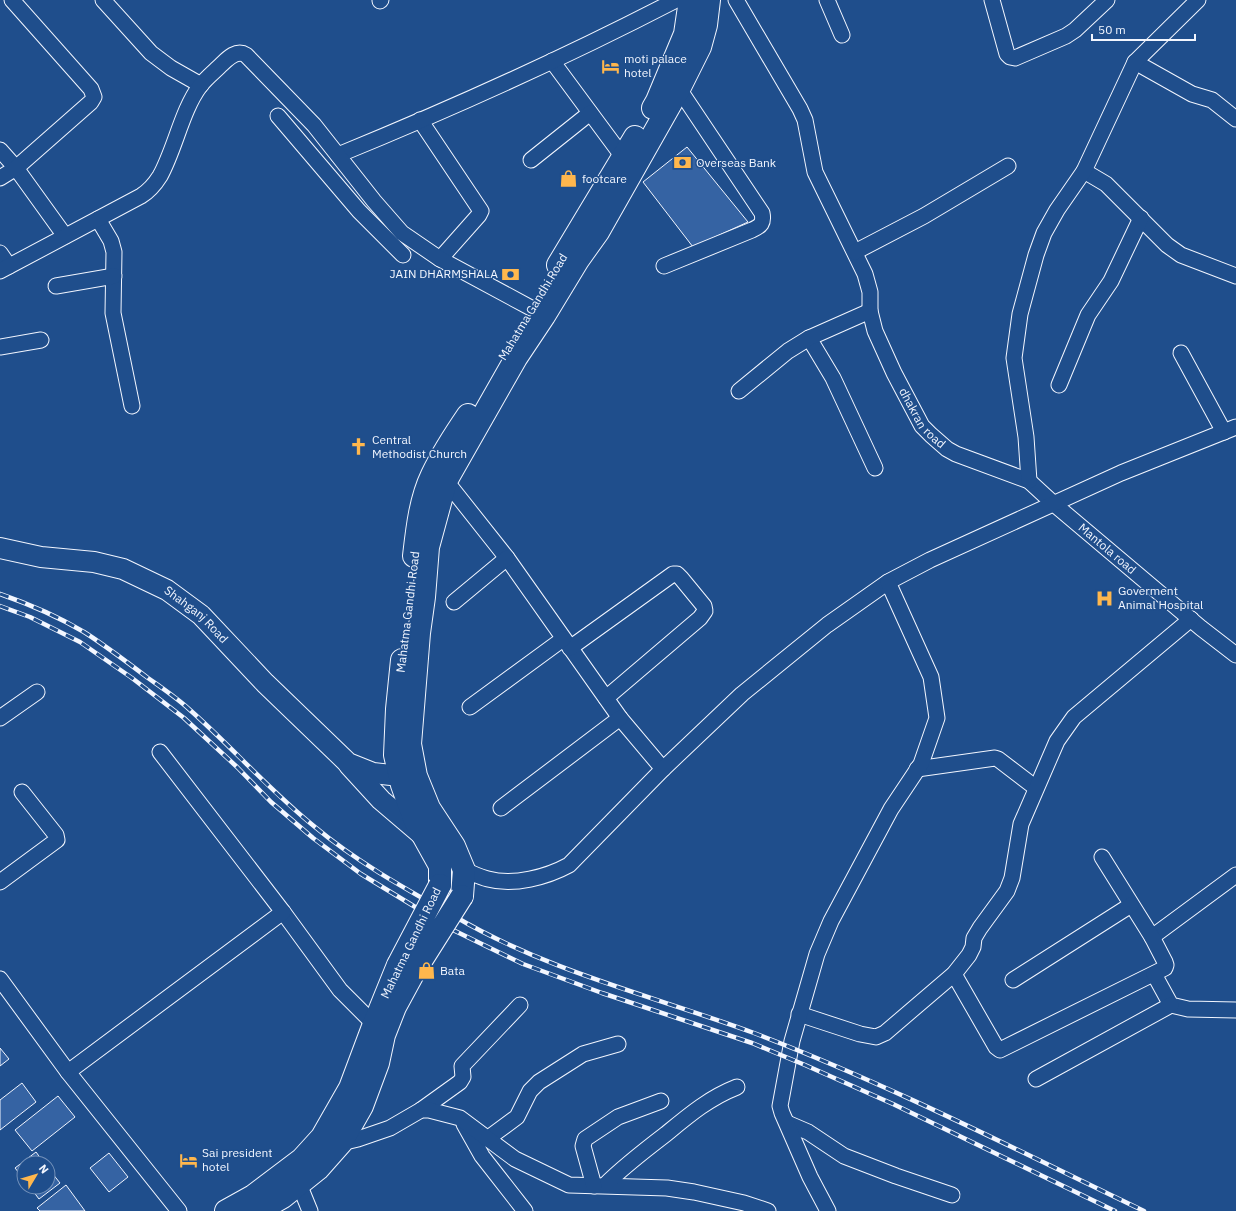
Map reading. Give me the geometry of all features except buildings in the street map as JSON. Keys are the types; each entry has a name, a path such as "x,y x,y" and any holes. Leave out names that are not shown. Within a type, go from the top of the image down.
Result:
{"highway":[{"name":"Mahatma Gandhi Road","path":"226,1211 253,1196 302,1160 322,1137 350,1088 374,1024 406,969 462,896 464,870 454,846 395,755 397,709 417,527 431,476 446,449 657,101 685,34 690,0"},
{"name":"Mahatma Gandhi Road","path":"258,1211 282,1197 318,1169 341,1143 362,1106 378,1063 384,1035 395,1007 406,969 440,885 440,866 415,821 408,776 419,633 428,547 446,481 516,358 544,316 578,260 598,232 679,89 700,47 706,25 709,0"}],"main road":[{"name":"Shahganj Road","path":"0,548 41,557 94,562 123,569 167,590 201,615 265,682 348,763 380,800 424,837"},
{"path":"348,763 368,765 382,761 390,751 395,741"},
{"name":"Shahganj Road","path":"348,763 374,773 408,776"}],"street":[{"path":"0,178 16,168 91,102 94,97 91,89 12,0"},
{"path":"103,0 151,53 171,68 201,85"},
{"path":"338,155 552,61 602,38 676,0"},
{"name":"dhakran road","path":"736,0 805,120 815,172 865,274 870,292 870,311 875,331 894,373 922,426 947,449 956,454 1026,479"},
{"path":"827,0 842,34"},
{"path":"992,0 1007,54 1010,57 1016,58 1066,36 1075,30 1107,0"},
{"path":"1026,479 1026,438 1014,358 1020,314 1034,262 1044,234 1057,210 1084,171 1135,62 1198,0"},
{"path":"0,253 4,269 141,196 155,183 160,174 193,97 201,85 230,57 238,53 243,53 314,125 338,155 354,189 359,211 403,255"},
{"path":"552,61 623,157"},
{"path":"1135,62 1192,94 1212,100 1236,119"},
{"path":"664,266 752,230 762,224 763,220 762,214 679,89"},
{"path":"532,160 590,113"},
{"path":"278,116 402,233 440,259 531,308"},
{"path":"420,120 481,211 479,216 440,259"},
{"path":"0,150 16,168 65,236"},
{"path":"855,252 924,216 1008,166"},
{"path":"1084,171 1106,184 1167,245 1181,255 1236,276"},
{"path":"98,218 113,248 113,313 132,406"},
{"path":"1059,385 1088,315 1111,281 1141,218"},
{"path":"56,286 114,276"},
{"path":"739,391 788,351 809,338 870,311"},
{"path":"809,338 833,378 875,468"},
{"path":"0,347 41,340"},
{"path":"464,870 487,879 499,881 526,880 558,871 570,865 663,769 742,694 827,625 888,582 930,560 1121,474 1230,429 1181,353"},
{"name":"Mantola road","path":"1026,479 1191,619 1236,655"},
{"path":"446,481 507,558 620,718 663,769"},
{"path":"454,602 507,558"},
{"path":"470,707 673,574 677,574 704,606 705,610 700,618 606,698"},
{"path":"828,1211 810,1177 780,1106 792,1041 817,954 831,921 891,810 924,758 937,718 931,677 888,582"},
{"path":"799,1014 853,1032 876,1037 885,1032 954,974 969,955 973,947 974,938 980,928 1007,891 1012,878 1021,824 1057,741 1074,717 1191,619"},
{"path":"0,718 36,692"},
{"path":"501,808 620,718"},
{"path":"160,752 283,912 340,990 374,1024"},
{"path":"917,769 995,758 1036,788"},
{"path":"0,882 57,840 56,835 22,792"},
{"path":"954,974 996,1047 1000,1050 1164,968 1166,965 1152,937 1102,857"},
{"path":"1152,937 1236,875"},
{"path":"1013,980 1131,905"},
{"path":"68,1072 283,912"},
{"path":"1154,974 1171,1005"},
{"path":"0,979 68,1072 179,1211"},
{"path":"341,1143 390,1128 421,1110 460,1082 463,1077 462,1066 520,1005"},
{"path":"1036,1079 1171,1005 1188,1009 1236,1010"},
{"path":"487,1139 517,1117 530,1091 539,1082 583,1054 618,1044"},
{"path":"600,1185 706,1102 737,1087"},
{"path":"600,1185 583,1146 585,1139 618,1117 661,1101"},
{"path":"421,1110 429,1110 460,1118 515,1159 569,1185 667,1188 694,1192 744,1203 768,1211"},
{"path":"460,1118 482,1156 525,1211"},
{"path":"787,1123 808,1132 844,1156 952,1195"},
{"path":"299,1184 310,1211"}],"railway":[{"path":"0,594 32,606 74,626 100,643 185,706 206,724 298,813 331,840 382,874 489,935 563,967 754,1033 804,1053 902,1095 1144,1211"},
{"path":"0,606 30,617 80,642 132,678 184,718 237,767 271,802 313,838 361,874 453,930 523,964 602,993 752,1043 805,1065 893,1104 1115,1211"}],"place":[{"name":"moti palace hotel","path":"611,66"},
{"name":"Overseas Bank","path":"683,163"},
{"name":"footcare","path":"569,179"},
{"name":"JAIN DHARMSHALA","path":"511,274"},
{"name":"Central Methodist Church","path":"359,447"},
{"name":"Goverment Animal Hospital","path":"1105,598"},
{"name":"Bata","path":"427,971"},
{"name":"Sai president hotel","path":"189,1160"}]}
